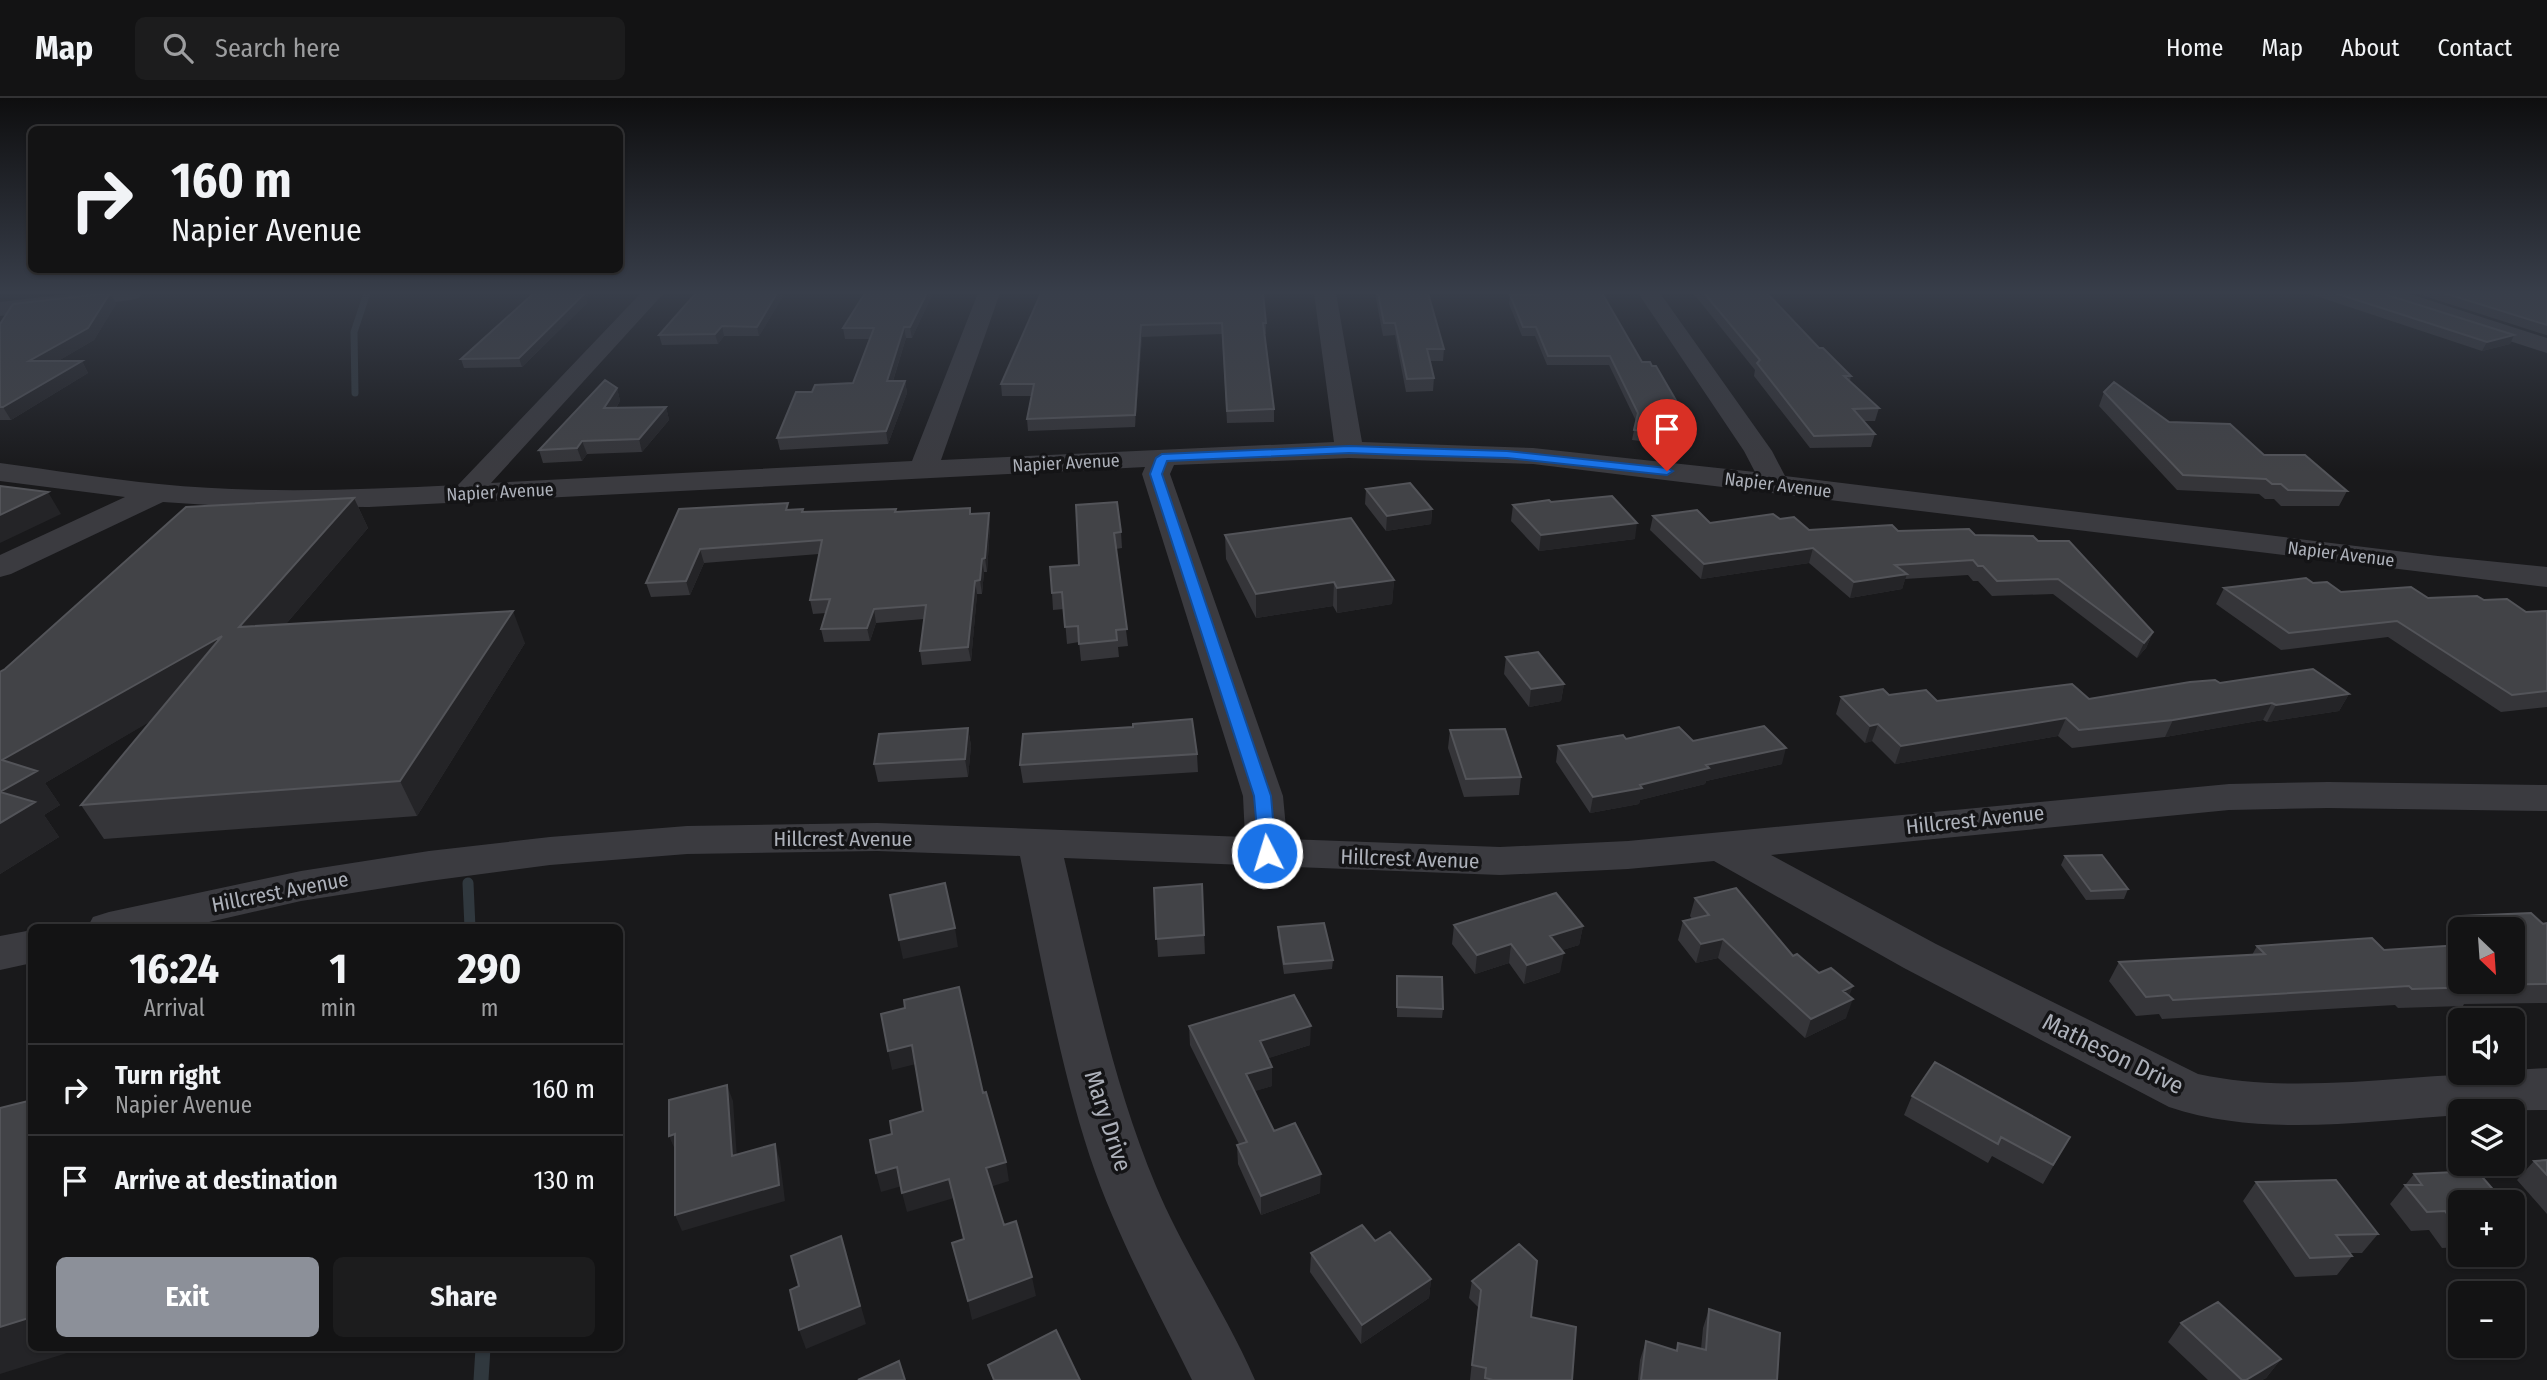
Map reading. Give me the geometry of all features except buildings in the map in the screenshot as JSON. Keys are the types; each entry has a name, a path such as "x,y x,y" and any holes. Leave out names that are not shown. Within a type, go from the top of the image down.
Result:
{"street":[{"path":"465,494 597,353"},
{"path":"923,470 967,353"},
{"path":"1334,353 1349,450"},
{"path":"1690,353 1758,451 1775,483"},
{"name":"Napier Avenue","path":"0,472 159,494 369,498 1349,450 1507,454 1775,483 2438,566 2547,577"},
{"path":"1162,458 1156,474 1263,796 1267,853"},
{"path":"0,567 159,494"},
{"name":"Hillcrest Avenue","path":"128,924 302,886 429,866 550,851 687,839 877,837 1500,861 1628,855 2229,797 2342,795 2547,798"},
{"name":"Mary Drive","path":"1039,844 1085,1046 1118,1160 1166,1268 1224,1380"},
{"name":"Matheson Drive","path":"1720,846 1931,962 2187,1092 2232,1102 2318,1103 2547,1089"},
{"path":"0,953 28,947"}],"waterway":[{"path":"354,353 355,393"},
{"path":"468,883 470,924"},
{"path":"481,1380 483,1351"}],"route":[{"path":"1267,853 1263,796 1156,474 1162,458 1244,453 1402,451 1507,454 1667,471"}]}
